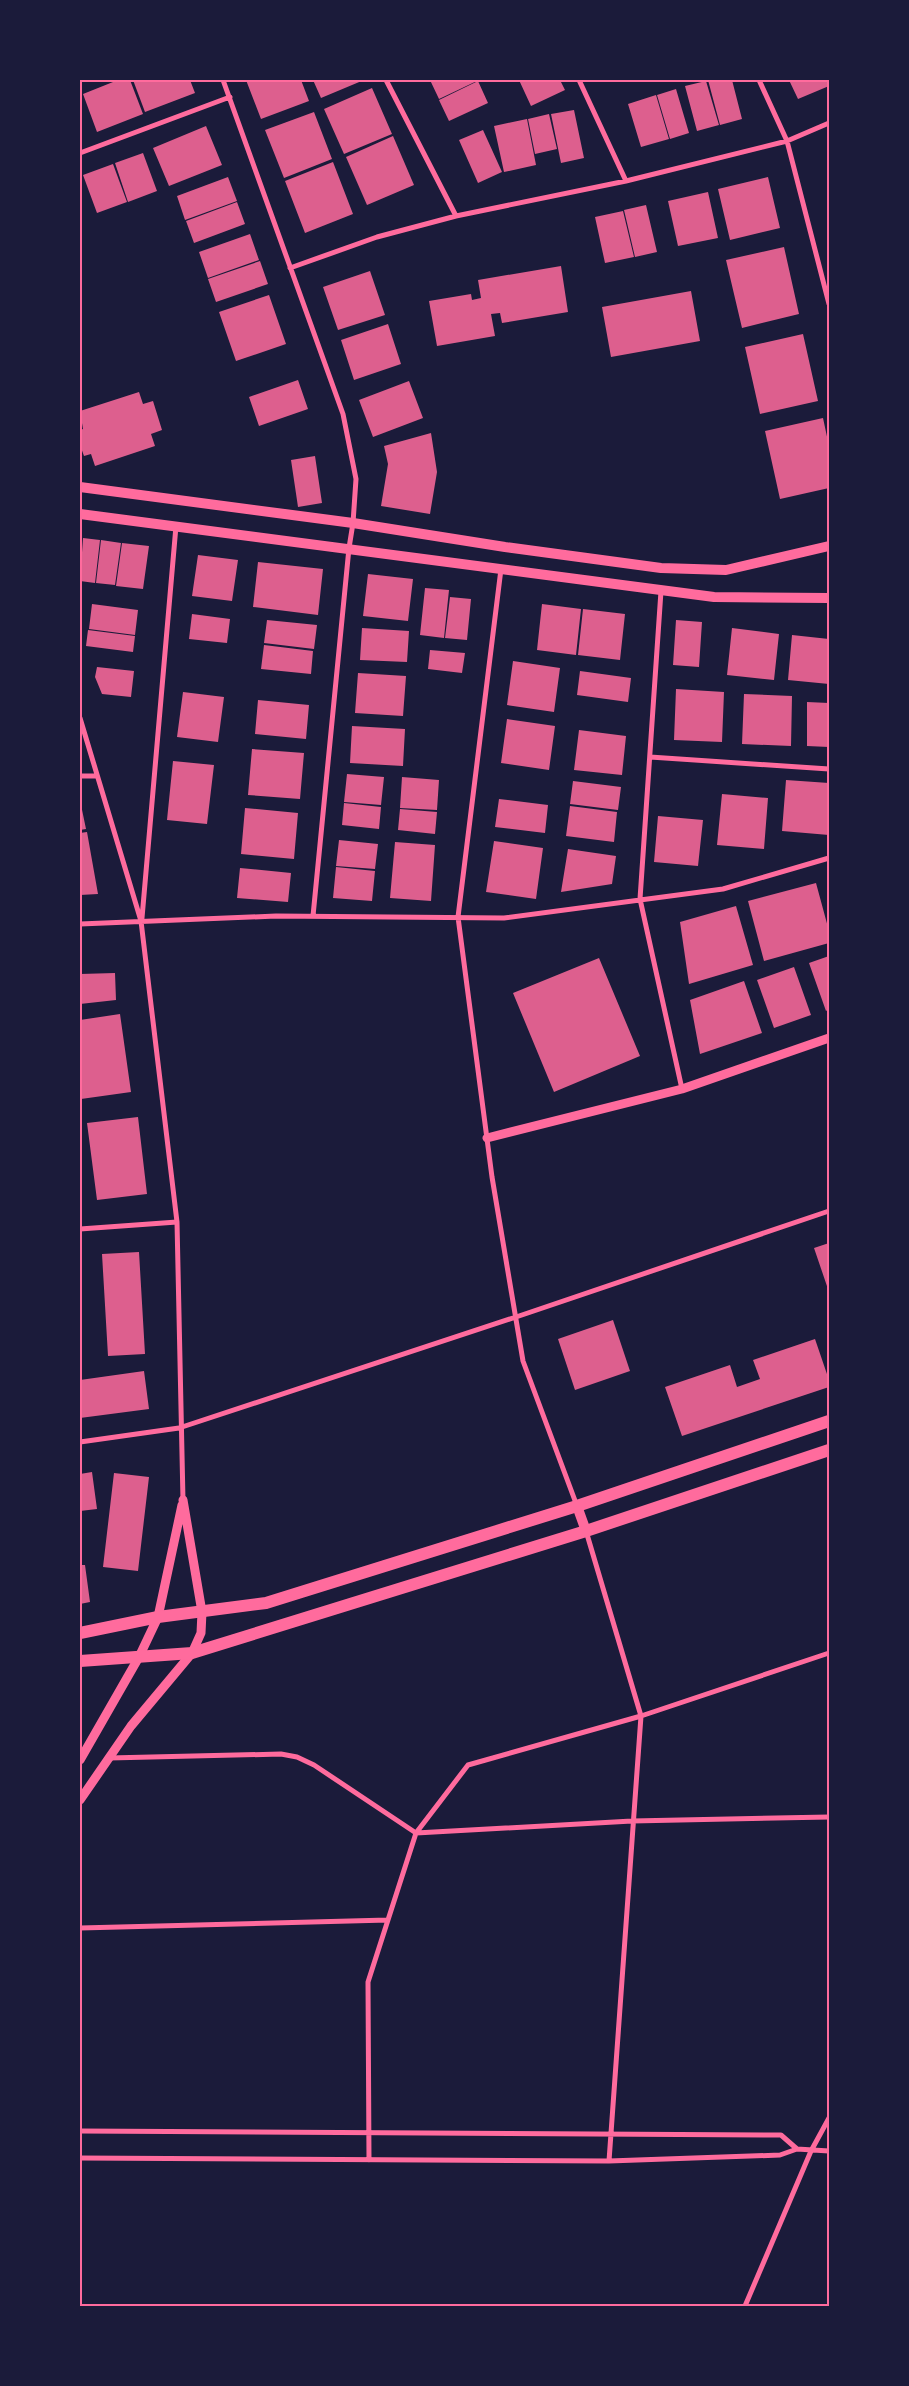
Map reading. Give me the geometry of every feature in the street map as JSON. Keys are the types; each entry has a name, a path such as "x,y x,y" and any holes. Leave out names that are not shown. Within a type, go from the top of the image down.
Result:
{"main road":[{"path":"80,487 353,523 505,547 661,568 726,570 829,546"},
{"path":"80,514 714,597 829,598"},
{"path":"80,1633 158,1617 266,1603 577,1506 829,1421"},
{"path":"80,1661 192,1653 586,1531 829,1450"},
{"path":"577,1506 586,1531"}],"street":[{"path":"223,80 343,414 356,479 313,916"},
{"path":"386,80 456,216"},
{"path":"579,80 626,181"},
{"path":"759,80 787,141 829,304"},
{"path":"80,153 230,97"},
{"path":"290,268 377,237 456,216 626,181 787,141 829,123"},
{"path":"141,920 176,526"},
{"path":"501,568 458,917 487,1138 523,1361 577,1506"},
{"path":"661,591 640,899 682,1089"},
{"path":"80,718 141,920 177,1222 183,1500 202,1612 201,1633 192,1653 131,1726 80,1800"},
{"path":"650,757 829,769"},
{"path":"80,776 97,776"},
{"path":"80,924 141,920 313,916 504,918 723,888 829,858"},
{"path":"487,1138 682,1089 829,1038"},
{"path":"80,1442 180,1428 829,1211"},
{"path":"80,1229 177,1222"},
{"path":"80,1760 140,1657 158,1617 183,1500"},
{"path":"586,1531 641,1716 609,2161"},
{"path":"369,2160 368,1982 416,1833 468,1765 641,1716 829,1653"},
{"path":"109,1758 281,1754 297,1756 314,1765 416,1833 632,1821 829,1817"},
{"path":"80,1928 388,1920"},
{"path":"745,2306 811,2151 829,2118"},
{"path":"80,2131 781,2134 798,2149"},
{"path":"80,2158 609,2161 780,2155 798,2149 829,2151"}],"building":[{"path":"118,80 130,80 143,114 97,132 83,94"},
{"path":"133,80 190,80 195,93 145,112"},
{"path":"246,80 301,80 309,101 261,119"},
{"path":"313,80 364,80 321,98"},
{"path":"430,80 479,80 439,99"},
{"path":"519,80 560,80 565,90 531,106"},
{"path":"708,80 732,80 742,119 720,125"},
{"path":"789,80 829,80 829,86 798,99"},
{"path":"478,81 488,103 449,121 439,100"},
{"path":"706,81 719,125 697,131 685,86"},
{"path":"372,88 392,134 344,154 324,109"},
{"path":"676,89 689,133 670,139 657,95"},
{"path":"656,95 669,139 641,147 628,104"},
{"path":"574,110 584,158 561,163 551,114"},
{"path":"314,112 332,159 284,178 265,130"},
{"path":"549,114 557,149 535,154 528,119"},
{"path":"527,119 536,165 504,172 494,126"},
{"path":"206,126 222,165 169,186 153,148"},
{"path":"483,130 502,172 478,183 459,140"},
{"path":"393,136 414,185 367,205 346,157"},
{"path":"143,153 157,191 128,202 115,163"},
{"path":"333,162 353,214 305,233 285,181"},
{"path":"113,164 127,202 97,213 83,175"},
{"path":"228,177 237,201 185,220 177,196"},
{"path":"768,177 780,228 730,240 718,189"},
{"path":"708,192 718,238 678,246 668,201"},
{"path":"237,202 245,224 194,243 186,221"},
{"path":"646,205 657,252 635,257 624,210"},
{"path":"623,211 634,257 605,263 595,217"},
{"path":"250,234 259,260 208,278 199,252"},
{"path":"784,247 799,314 742,328 726,260"},
{"path":"260,261 268,284 216,302 208,279"},
{"path":"561,266 568,312 502,323 500,313 491,314 495,336 437,346 429,301 471,294 472,300 481,298 478,280"},
{"path":"370,271 385,315 338,330 323,287"},
{"path":"691,291 700,341 611,357 602,307"},
{"path":"269,295 286,344 236,361 219,312"},
{"path":"388,324 401,364 354,380 341,340"},
{"path":"803,334 818,401 760,414 745,347"},
{"path":"298,380 308,409 259,426 249,397"},
{"path":"409,381 423,418 373,437 359,400"},
{"path":"139,392 143,404 153,401 162,430 151,434 155,446 95,466 91,454 84,456 80,445 80,430 83,429 80,411"},
{"path":"823,418 829,446 829,488 780,499 765,431"},
{"path":"431,433 437,472 430,514 381,506 388,464 384,446"},
{"path":"315,456 322,503 298,507 291,460"},
{"path":"83,538 100,540 95,583 80,581"},
{"path":"101,540 121,543 115,585 96,583"},
{"path":"122,543 149,546 143,589 116,586"},
{"path":"198,555 238,560 232,601 192,596"},
{"path":"258,562 323,569 318,615 253,607"},
{"path":"368,574 413,579 408,621 363,616"},
{"path":"425,588 449,590 444,638 420,635"},
{"path":"450,597 471,599 467,640 445,638"},
{"path":"92,604 138,610 135,635 89,629"},
{"path":"542,604 581,609 576,655 537,650"},
{"path":"583,609 625,614 620,660 578,655"},
{"path":"192,614 230,619 227,643 189,639"},
{"path":"267,620 317,625 314,649 264,643"},
{"path":"676,620 702,622 699,667 673,665"},
{"path":"362,628 409,631 407,662 360,660"},
{"path":"732,628 779,634 774,680 727,675"},
{"path":"88,630 135,636 133,652 86,646"},
{"path":"792,635 829,639 829,684 788,680"},
{"path":"264,645 313,651 311,674 261,669"},
{"path":"430,650 465,653 462,673 428,669"},
{"path":"513,661 560,668 554,712 507,705"},
{"path":"97,667 134,671 131,697 102,694 95,677"},
{"path":"580,671 631,678 628,702 577,695"},
{"path":"358,673 406,676 403,716 355,713"},
{"path":"676,689 724,692 722,742 674,740"},
{"path":"183,692 224,697 218,742 177,737"},
{"path":"744,694 792,696 791,746 742,744"},
{"path":"258,700 309,705 306,739 255,734"},
{"path":"807,702 829,703 829,747 807,746"},
{"path":"507,719 555,726 549,770 501,763"},
{"path":"352,726 405,729 403,766 350,763"},
{"path":"579,730 626,736 622,775 574,770"},
{"path":"252,749 304,753 300,799 248,795"},
{"path":"173,761 214,765 207,824 167,820"},
{"path":"347,774 384,777 381,805 344,802"},
{"path":"402,777 439,780 437,810 400,808"},
{"path":"786,780 829,783 829,835 782,831"},
{"path":"573,781 621,787 618,810 570,804"},
{"path":"722,794 768,798 764,849 717,845"},
{"path":"499,799 548,805 545,833 495,827"},
{"path":"80,800 86,829 80,830"},
{"path":"344,803 381,807 379,829 342,825"},
{"path":"570,806 617,812 614,842 566,836"},
{"path":"245,808 298,813 294,859 241,854"},
{"path":"400,809 437,812 435,834 398,830"},
{"path":"658,816 703,820 698,866 654,862"},
{"path":"87,832 98,894 80,895 80,833"},
{"path":"339,840 378,844 375,869 336,866"},
{"path":"494,841 543,848 536,899 486,892"},
{"path":"395,842 435,845 431,901 390,898"},
{"path":"568,849 616,856 612,884 561,892"},
{"path":"336,867 375,871 372,901 333,898"},
{"path":"240,868 291,873 288,902 237,898"},
{"path":"816,883 829,931 829,943 764,961 748,901"},
{"path":"736,906 753,965 689,984 680,922"},
{"path":"829,956 829,1009 826,1011 809,963"},
{"path":"599,958 640,1056 554,1092 513,993"},
{"path":"794,967 811,1015 774,1028 757,980"},
{"path":"115,973 116,1000 80,1004 80,974"},
{"path":"744,981 762,1033 700,1054 690,1000"},
{"path":"120,1014 131,1092 81,1099 80,1020"},
{"path":"138,1117 147,1194 97,1200 87,1123"},
{"path":"829,1243 829,1292 814,1248"},
{"path":"139,1252 145,1354 108,1356 102,1254"},
{"path":"613,1320 630,1371 575,1390 558,1339"},
{"path":"815,1339 829,1380 829,1387 682,1436 665,1387 730,1365 737,1387 760,1379 753,1360"},
{"path":"144,1371 149,1409 80,1418 80,1380"},
{"path":"92,1472 97,1509 80,1511 80,1474"},
{"path":"114,1473 149,1477 138,1571 103,1567"},
{"path":"80,1565 85,1565 90,1602 80,1604"}]}
